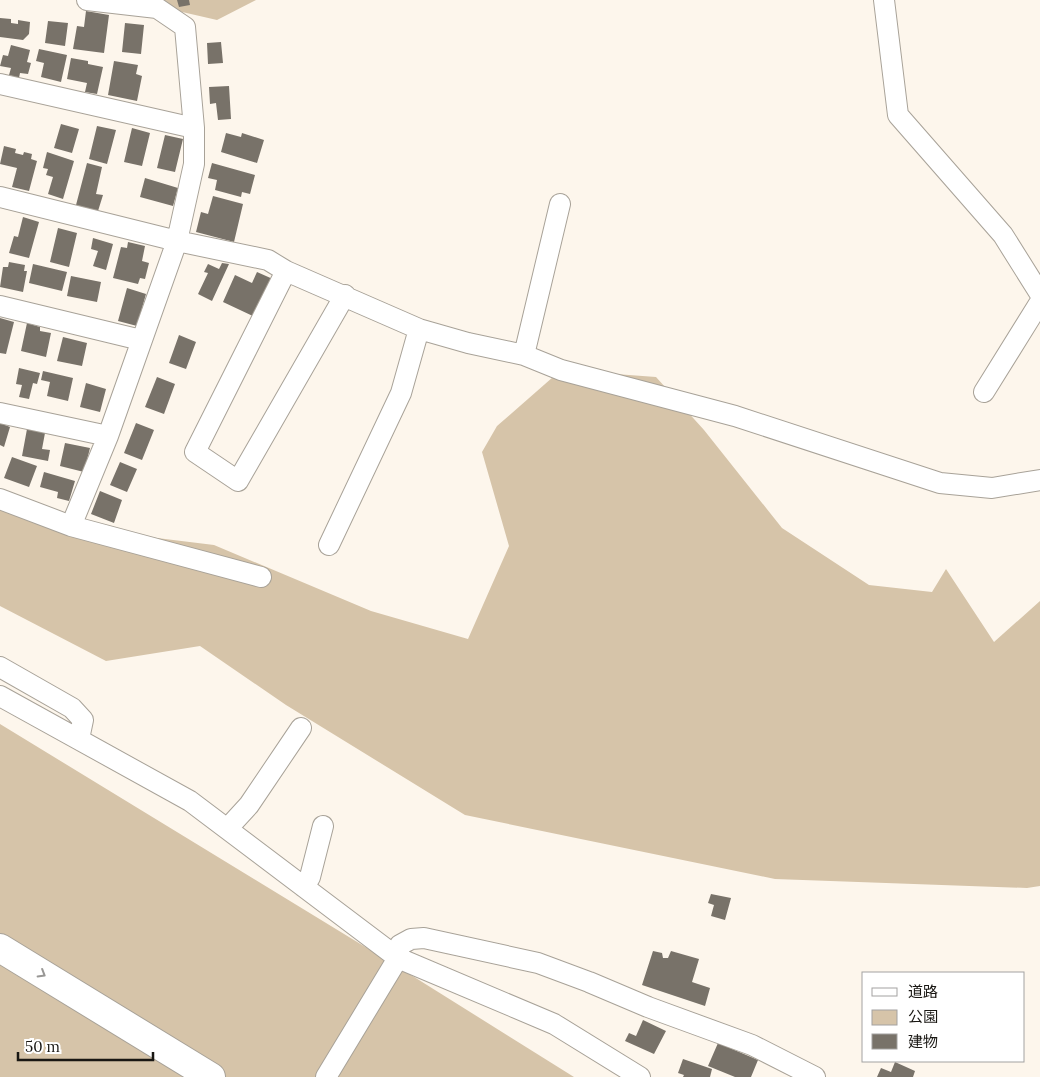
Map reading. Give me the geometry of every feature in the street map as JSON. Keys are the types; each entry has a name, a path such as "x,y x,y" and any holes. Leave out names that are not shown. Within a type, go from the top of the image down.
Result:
{"highway":[{"path":"0,948 211,1077"}],"street":[{"path":"71,526 108,436 177,241 194,164 194,128 185,27 157,8 87,0"},
{"path":"884,0 898,115 1003,235 1040,294"},
{"path":"0,84 194,128"},
{"path":"0,197 177,241 268,260 286,270 419,329 524,356 561,370 735,416 940,484 992,488 1040,480"},
{"path":"524,356 560,204"},
{"path":"286,270 195,452 238,481 345,296"},
{"path":"984,392 1040,302"},
{"path":"0,306 142,340"},
{"path":"329,545 401,393 419,329"},
{"path":"0,413 108,436"},
{"path":"0,499 71,526 261,578"},
{"path":"0,667 72,708 83,720 79,739"},
{"path":"0,696 190,801 398,958 554,1024 640,1077"},
{"path":"227,829 249,805 301,728"},
{"path":"304,887 310,877 323,826"},
{"path":"326,1077 398,958 400,945 412,939 424,938 538,963 648,1007 752,1045 815,1077"}],"green space":[{"path":"130,0 256,0 217,20"},
{"path":"561,370 656,377 704,430 782,528 869,585 932,592 946,569 994,642 1040,601 1040,886 1027,888 775,879 465,815 286,705 200,646 106,661 0,606 0,505 100,531 214,545 371,611 468,639 509,546 482,452 497,426"},
{"path":"0,724 403,970 574,1077 0,1077"}],"building":[{"path":"177,0 189,0 190,5 179,7"},
{"path":"86,11 109,15 104,53 73,49 77,26 84,27"},
{"path":"0,18 11,19 11,23 18,24 18,20 30,22 29,34 23,40 0,37"},
{"path":"48,21 68,23 65,46 45,43"},
{"path":"125,23 144,25 141,54 122,52"},
{"path":"221,42 223,63 208,64 207,43"},
{"path":"11,45 30,50 27,62 31,63 28,74 20,73 19,78 9,75 11,68 0,66 3,55 8,56"},
{"path":"39,49 67,55 61,82 41,77 44,63 36,61"},
{"path":"71,58 88,61 88,64 103,67 97,94 85,92 87,83 67,79"},
{"path":"114,61 138,65 136,74 142,76 137,101 108,95"},
{"path":"229,86 231,119 218,120 216,103 210,104 209,87"},
{"path":"61,124 79,129 72,153 54,148"},
{"path":"97,126 116,130 107,164 89,159"},
{"path":"132,128 150,133 142,166 124,162"},
{"path":"226,133 241,137 242,133 264,140 257,163 221,152"},
{"path":"165,135 183,139 175,172 157,168"},
{"path":"4,146 16,149 15,153 23,155 24,152 32,154 31,159 37,161 29,191 12,187 17,168 0,164"},
{"path":"47,152 74,161 63,199 48,194 53,177 46,175 48,169 43,168"},
{"path":"87,163 102,167 96,194 103,195 98,211 76,205"},
{"path":"212,163 255,175 250,194 242,192 241,197 215,190 217,180 208,178"},
{"path":"145,178 178,188 173,206 140,197"},
{"path":"213,196 243,204 234,242 196,232 201,212 208,214"},
{"path":"23,217 39,222 29,258 9,253 14,236 18,237"},
{"path":"58,228 77,233 69,267 50,262"},
{"path":"93,238 113,244 106,270 93,266 98,251 91,249"},
{"path":"128,242 145,246 142,261 149,263 145,279 140,278 138,284 113,278 121,247 127,248"},
{"path":"9,262 25,265 24,271 27,271 23,292 0,287 3,267 8,267"},
{"path":"222,263 229,264 212,301 198,294 208,273 204,272 208,264 219,269"},
{"path":"33,264 67,272 62,291 29,283"},
{"path":"257,272 275,280 257,318 223,302 235,275 252,283"},
{"path":"71,276 101,282 97,302 67,296"},
{"path":"127,288 146,294 137,326 118,321"},
{"path":"0,318 14,322 6,354 0,353"},
{"path":"27,323 40,327 40,331 51,333 46,357 21,351"},
{"path":"179,335 196,342 186,369 169,363"},
{"path":"63,337 87,343 82,366 57,361"},
{"path":"19,368 40,373 37,384 33,383 29,399 19,397 22,385 16,384"},
{"path":"43,371 73,378 68,401 47,396 50,382 41,380"},
{"path":"157,377 175,384 164,414 145,407"},
{"path":"86,383 106,389 100,412 80,407"},
{"path":"0,423 10,427 4,447 0,445"},
{"path":"136,423 154,430 142,460 124,453"},
{"path":"27,429 45,433 42,449 50,450 48,461 22,456"},
{"path":"65,443 90,448 84,472 60,466"},
{"path":"12,457 37,466 29,487 4,478"},
{"path":"120,462 137,469 127,492 110,485"},
{"path":"44,472 75,481 69,501 57,498 58,492 40,487"},
{"path":"100,491 122,500 114,523 91,514"},
{"path":"711,894 731,898 725,920 711,916 714,905 708,903"},
{"path":"653,951 662,953 663,958 668,958 671,951 699,959 692,982 710,988 705,1006 642,985"},
{"path":"643,1020 666,1031 654,1054 625,1041 629,1033 636,1036"},
{"path":"718,1043 758,1060 751,1077 735,1077 708,1066"},
{"path":"683,1059 712,1069 710,1077 683,1077 684,1075 678,1073"},
{"path":"895,1062 915,1071 913,1077 877,1077 881,1068 891,1072"}]}
